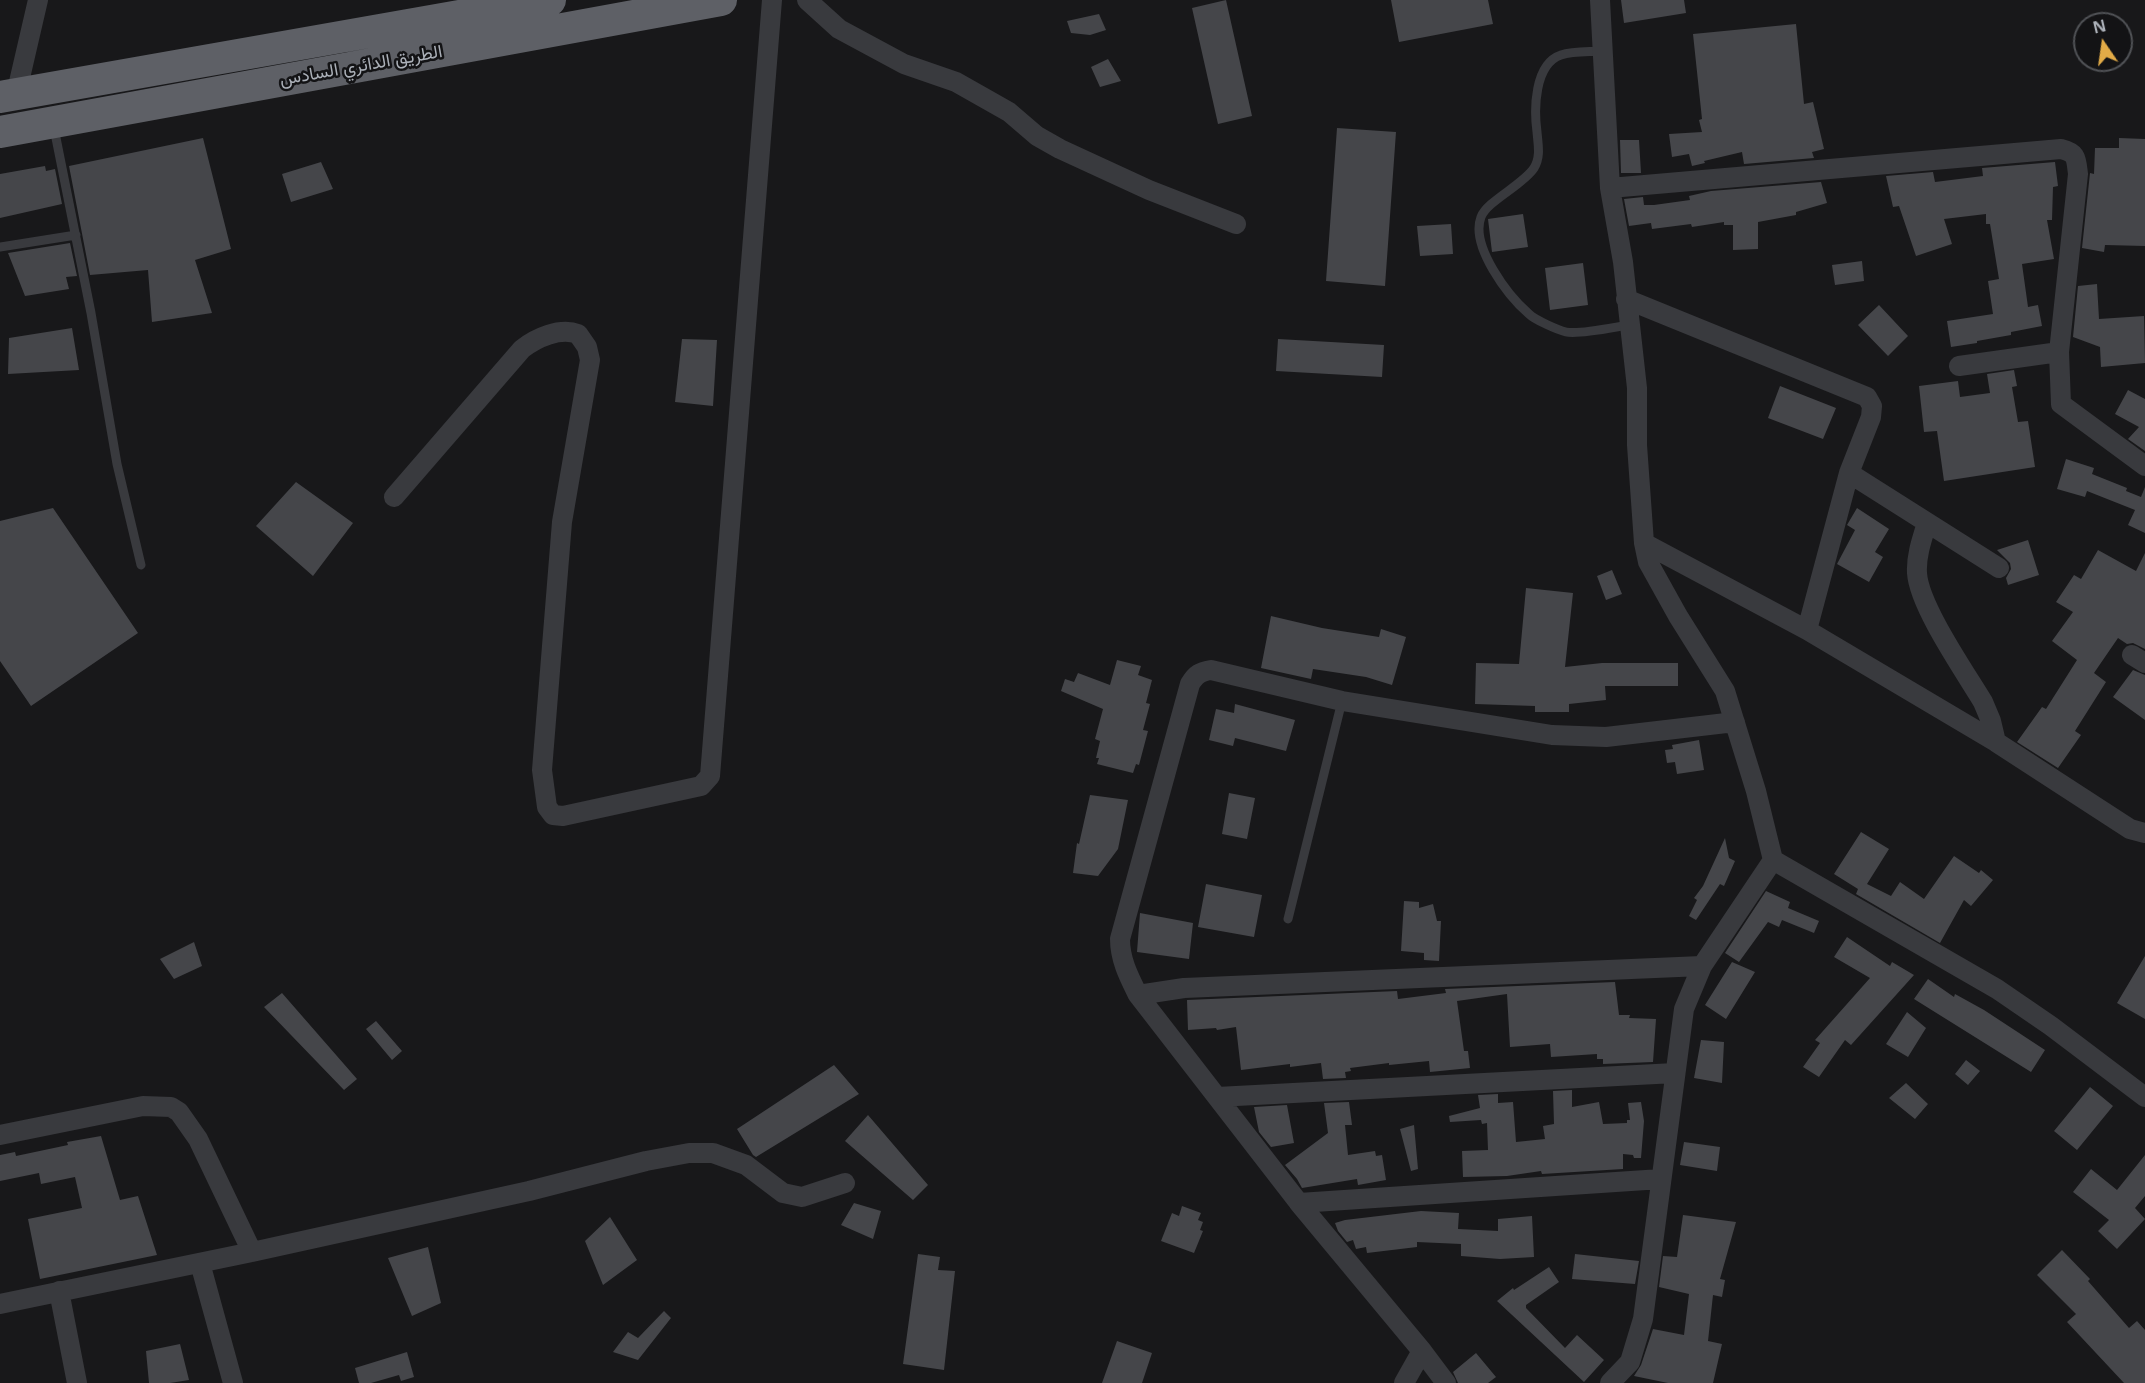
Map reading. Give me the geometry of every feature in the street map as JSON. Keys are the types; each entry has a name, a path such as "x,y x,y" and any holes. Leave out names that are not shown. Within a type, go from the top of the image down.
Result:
{"highway":[{"name":"الطريق الدائري السادس","path":"8,96 550,0"},
{"name":"الطريق الدائري السادس","path":"0,132 721,0"}],"street":[{"path":"8,96 38,0"},
{"path":"394,497 522,349 530,342 552,334 562,332 578,334 590,360 562,522 542,770 547,807 554,814 563,816 701,786 710,776 772,0"},
{"path":"807,0 848,34 904,64 956,82 1009,112 1037,136 1060,149 1149,190 1236,224"},
{"path":"1599,0 1610,188 1623,262 1636,388 1637,446 1644,543 1648,562 1678,616 1725,691 1756,791 1773,860 1997,989 2051,1026 2145,1097"},
{"path":"1610,188 2061,148 2071,152 2076,159 2078,174 2059,352 2061,404 2145,466"},
{"path":"1626,299 1867,398 1872,406 1871,417 1849,473 1807,630"},
{"path":"1959,366 2059,352"},
{"path":"1849,473 1999,568"},
{"path":"1927,523 1919,547 1917,574 1923,598 1983,702 1996,742"},
{"path":"1644,543 1807,630 1996,742 2130,829 2145,833"},
{"path":"1446,1383 1299,1203 1138,995 1124,964 1120,952 1120,939 1187,693 1196,675 1211,670 1342,701 1552,735 1606,737 1735,722"},
{"path":"1610,1383 1630,1362 1643,1319 1684,1010 1702,966 1773,860"},
{"path":"1138,995 1184,988 1702,966"},
{"path":"1216,1096 1675,1073"},
{"path":"0,1135 143,1106 171,1107 179,1112 198,1139 252,1252"},
{"path":"0,1304 252,1252 689,1153 713,1153 746,1165 783,1193 802,1197 845,1183"},
{"path":"1299,1203 1661,1179"},
{"path":"200,1263 233,1383"},
{"path":"59,1291 77,1383"},
{"path":"1404,1383 1422,1351"}],"lane":[{"path":"1601,51 1561,55 1551,60 1541,76 1534,111 1539,151 1535,167 1516,186 1484,211 1479,229 1484,255 1494,274 1530,315 1567,332 1629,325"},
{"path":"52,123 76,235 117,464 141,565"},
{"path":"0,247 76,235"},
{"path":"1288,919 1342,701"}],"building":[{"path":"1226,0 1252,116 1218,124 1192,8"},
{"path":"1391,0 1488,0 1493,24 1399,42"},
{"path":"1621,0 1684,0 1686,13 1624,23"},
{"path":"1099,14 1106,30 1090,35 1071,33 1067,21"},
{"path":"1796,24 1804,104 1813,102 1824,149 1812,152 1814,158 1744,164 1742,152 1692,166 1689,154 1672,157 1669,134 1702,132 1699,120 1702,119 1693,34"},
{"path":"1108,59 1121,81 1100,87 1091,67"},
{"path":"1337,128 1396,132 1385,286 1326,281"},
{"path":"203,138 231,249 195,260 212,313 152,322 148,270 90,275 69,166"},
{"path":"2119,138 2145,139 2145,246 2105,245 2104,252 2082,248 2090,173 2094,174 2095,148 2119,148"},
{"path":"1620,140 1639,140 1641,173 1621,173"},
{"path":"321,162 333,189 291,202 282,174"},
{"path":"2055,162 2058,186 2053,187 2052,220 2047,220 2054,259 2022,264 2028,307 2038,305 2042,326 2011,332 2011,335 1977,341 1977,343 1951,347 1947,321 1993,314 1988,281 1999,279 1990,224 1986,224 1986,214 1944,219 1952,244 1916,256 1899,206 1893,207 1886,176 1933,172 1935,182 1983,176 1982,168"},
{"path":"45,166 46,171 55,169 62,204 0,218 0,174"},
{"path":"1821,182 1827,203 1796,212 1796,215 1758,222 1758,249 1733,250 1733,225 1724,225 1724,222 1692,227 1691,224 1652,229 1651,223 1629,226 1624,199 1643,197 1644,205 1654,205 1690,200 1689,196 1711,191"},
{"path":"1523,214 1528,247 1492,252 1488,219"},
{"path":"1451,224 1453,254 1420,256 1417,226"},
{"path":"70,243 77,276 66,277 69,289 25,296 8,253"},
{"path":"1862,261 1864,281 1835,285 1832,265"},
{"path":"1583,263 1588,305 1550,310 1545,268"},
{"path":"2097,284 2099,319 2144,316 2145,363 2101,367 2100,347 2073,337 2078,286"},
{"path":"1879,305 1908,336 1888,356 1858,325"},
{"path":"72,328 79,370 8,374 9,338"},
{"path":"682,339 717,340 713,406 675,402"},
{"path":"1278,339 1384,345 1382,377 1276,371"},
{"path":"2014,370 2017,386 2012,387 2018,422 2028,421 2035,467 1944,481 1937,431 1924,432 1919,386 1958,381 1960,397 1990,393 1987,374"},
{"path":"1780,386 1836,408 1823,439 1768,418"},
{"path":"2128,390 2145,399 2145,451 2128,439 2139,427 2115,414"},
{"path":"2066,459 2094,468 2092,474 2127,488 2126,491 2141,497 2145,487 2145,533 2128,525 2135,510 2087,491 2085,497 2057,489"},
{"path":"296,482 353,523 313,576 256,526"},
{"path":"53,508 138,633 31,706 0,661 0,521"},
{"path":"1857,508 1889,529 1875,552 1883,557 1869,582 1837,564 1855,530 1847,525"},
{"path":"2028,540 2039,575 2008,585 2006,578 2011,569 2010,563 1997,550"},
{"path":"2098,550 2136,571 2145,553 2145,649 2133,643 2127,644 2118,638 2094,673 2106,682 2075,731 2081,735 2058,768 2017,742 2042,707 2046,709 2077,660 2052,641 2073,612 2056,602 2074,575 2081,579"},
{"path":"1612,570 1622,594 1606,600 1597,576"},
{"path":"1526,588 1573,593 1565,667 1602,663 1678,663 1678,686 1605,686 1606,700 1569,704 1569,712 1535,712 1535,706 1475,704 1476,663 1519,664"},
{"path":"1271,616 1322,628 1379,637 1381,629 1406,637 1392,685 1366,677 1313,669 1311,679 1261,668"},
{"path":"1117,660 1141,666 1138,675 1152,680 1146,703 1150,704 1143,730 1148,731 1139,765 1136,764 1133,773 1097,764 1100,741 1095,739 1103,709 1061,691 1065,679 1074,682 1078,673 1110,685"},
{"path":"2133,670 2145,675 2145,720 2113,697"},
{"path":"1235,704 1295,720 1286,751 1235,738 1233,746 1209,740 1216,709 1234,713"},
{"path":"1699,740 1704,770 1677,774 1675,762 1667,763 1665,750 1673,749 1672,745"},
{"path":"1229,793 1255,798 1247,839 1222,834"},
{"path":"1090,795 1128,800 1118,849 1098,876 1073,873 1077,843 1079,844"},
{"path":"1861,832 1889,849 1867,884 1891,896 1900,882 1924,899 1954,856 1979,873 1981,870 1993,880 1971,906 1964,900 1940,943 1856,894 1858,889 1834,874"},
{"path":"1725,838 1729,858 1735,861 1724,886 1720,884 1696,920 1689,916 1697,900 1694,898 1703,886"},
{"path":"1206,884 1262,895 1254,937 1198,927"},
{"path":"1766,891 1790,902 1788,908 1819,921 1814,933 1782,920 1779,927 1768,922 1739,962 1725,953"},
{"path":"1404,901 1419,902 1419,908 1433,904 1437,921 1441,921 1439,961 1424,960 1424,953 1401,951"},
{"path":"1140,913 1193,923 1189,959 1137,952"},
{"path":"1847,937 1890,966 1892,962 1914,975 1851,1045 1845,1040 1819,1077 1803,1067 1820,1043 1815,1040 1870,978 1834,957"},
{"path":"194,942 202,966 174,979 160,959"},
{"path":"2145,956 2145,1019 2117,1003"},
{"path":"1732,962 1755,972 1726,1019 1705,1005"},
{"path":"1928,979 1954,997 1955,994 1984,1010 2045,1050 2031,1072 1914,999"},
{"path":"1615,982 1619,1015 1630,1015 1629,1018 1656,1019 1653,1062 1603,1064 1603,1059 1597,1059 1597,1054 1551,1057 1550,1044 1510,1047 1507,994 1457,1001 1464,1051 1468,1051 1470,1068 1430,1072 1429,1061 1389,1065 1389,1063 1350,1068 1351,1071 1345,1072 1346,1078 1323,1079 1321,1063 1241,1070 1236,1027 1217,1030 1216,1028 1188,1030 1187,1000 1397,991 1398,999 1446,993 1445,989"},
{"path":"282,993 357,1079 344,1090 264,1007"},
{"path":"1907,1012 1926,1028 1908,1057 1886,1044"},
{"path":"376,1021 402,1051 392,1060 366,1029"},
{"path":"1701,1040 1724,1042 1722,1083 1694,1078"},
{"path":"1966,1060 1980,1071 1968,1085 1955,1074"},
{"path":"834,1065 859,1094 756,1157 753,1155 737,1129"},
{"path":"1906,1083 1928,1104 1915,1119 1889,1098"},
{"path":"2090,1087 2113,1106 2077,1150 2054,1131"},
{"path":"1572,1090 1572,1107 1599,1102 1603,1124 1627,1123 1627,1120 1630,1120 1628,1103 1641,1102 1644,1121 1641,1158 1623,1154 1623,1169 1542,1174 1541,1171 1507,1176 1463,1177 1462,1151 1488,1150 1487,1123 1482,1124 1481,1120 1450,1122 1449,1116 1480,1108 1478,1095 1498,1094 1498,1103 1513,1102 1516,1142 1545,1139 1543,1126 1554,1124 1553,1091"},
{"path":"1349,1102 1352,1125 1345,1125 1348,1155 1375,1151 1376,1156 1382,1155 1386,1180 1358,1185 1357,1179 1302,1188 1285,1165 1328,1133 1324,1103"},
{"path":"1287,1105 1294,1143 1271,1147 1259,1132 1254,1107"},
{"path":"868,1115 928,1185 913,1200 845,1141"},
{"path":"1414,1125 1418,1169 1411,1171 1400,1129"},
{"path":"101,1136 120,1200 138,1196 157,1255 40,1279 28,1219 82,1208 75,1177 41,1184 39,1173 0,1181 0,1155 15,1152 16,1156 68,1145 67,1142"},
{"path":"1684,1142 1720,1147 1717,1171 1680,1165"},
{"path":"2145,1155 2145,1196 2135,1208 2145,1219 2117,1249 2098,1231 2109,1220 2073,1192 2091,1169 2117,1190"},
{"path":"854,1203 881,1211 873,1239 841,1225"},
{"path":"1182,1206 1201,1213 1198,1220 1203,1222 1200,1230 1203,1231 1194,1253 1161,1241 1172,1213 1179,1216"},
{"path":"1421,1211 1459,1213 1458,1229 1498,1231 1498,1219 1532,1216 1534,1257 1500,1259 1461,1256 1461,1244 1417,1242 1417,1247 1367,1253 1366,1247 1356,1249 1353,1240 1347,1242 1335,1223"},
{"path":"1683,1215 1736,1222 1720,1279 1725,1280 1722,1297 1713,1295 1708,1341 1722,1344 1713,1383 1668,1383 1634,1376 1641,1365 1653,1329 1684,1335 1689,1294 1659,1287 1663,1256 1677,1257"},
{"path":"610,1217 637,1260 603,1285 585,1241"},
{"path":"428,1247 441,1303 412,1316 388,1258"},
{"path":"2062,1250 2090,1279 2088,1281 2129,1328 2137,1321 2145,1330 2145,1383 2124,1383 2067,1322 2076,1314 2037,1275"},
{"path":"918,1254 940,1257 938,1270 955,1271 944,1370 903,1364"},
{"path":"1575,1254 1639,1261 1635,1284 1572,1279"},
{"path":"1549,1267 1559,1282 1526,1305 1526,1308 1565,1348 1577,1335 1604,1360 1584,1382 1497,1301 1513,1288 1514,1290"},
{"path":"664,1311 671,1318 638,1360 613,1352 628,1332 638,1338"},
{"path":"1117,1341 1152,1353 1142,1383 1102,1383"},
{"path":"180,1344 189,1380 149,1383 146,1351"},
{"path":"407,1352 414,1377 401,1381 399,1375 371,1383 359,1383 355,1368"},
{"path":"1476,1353 1496,1377 1488,1383 1458,1383 1453,1372"}]}
